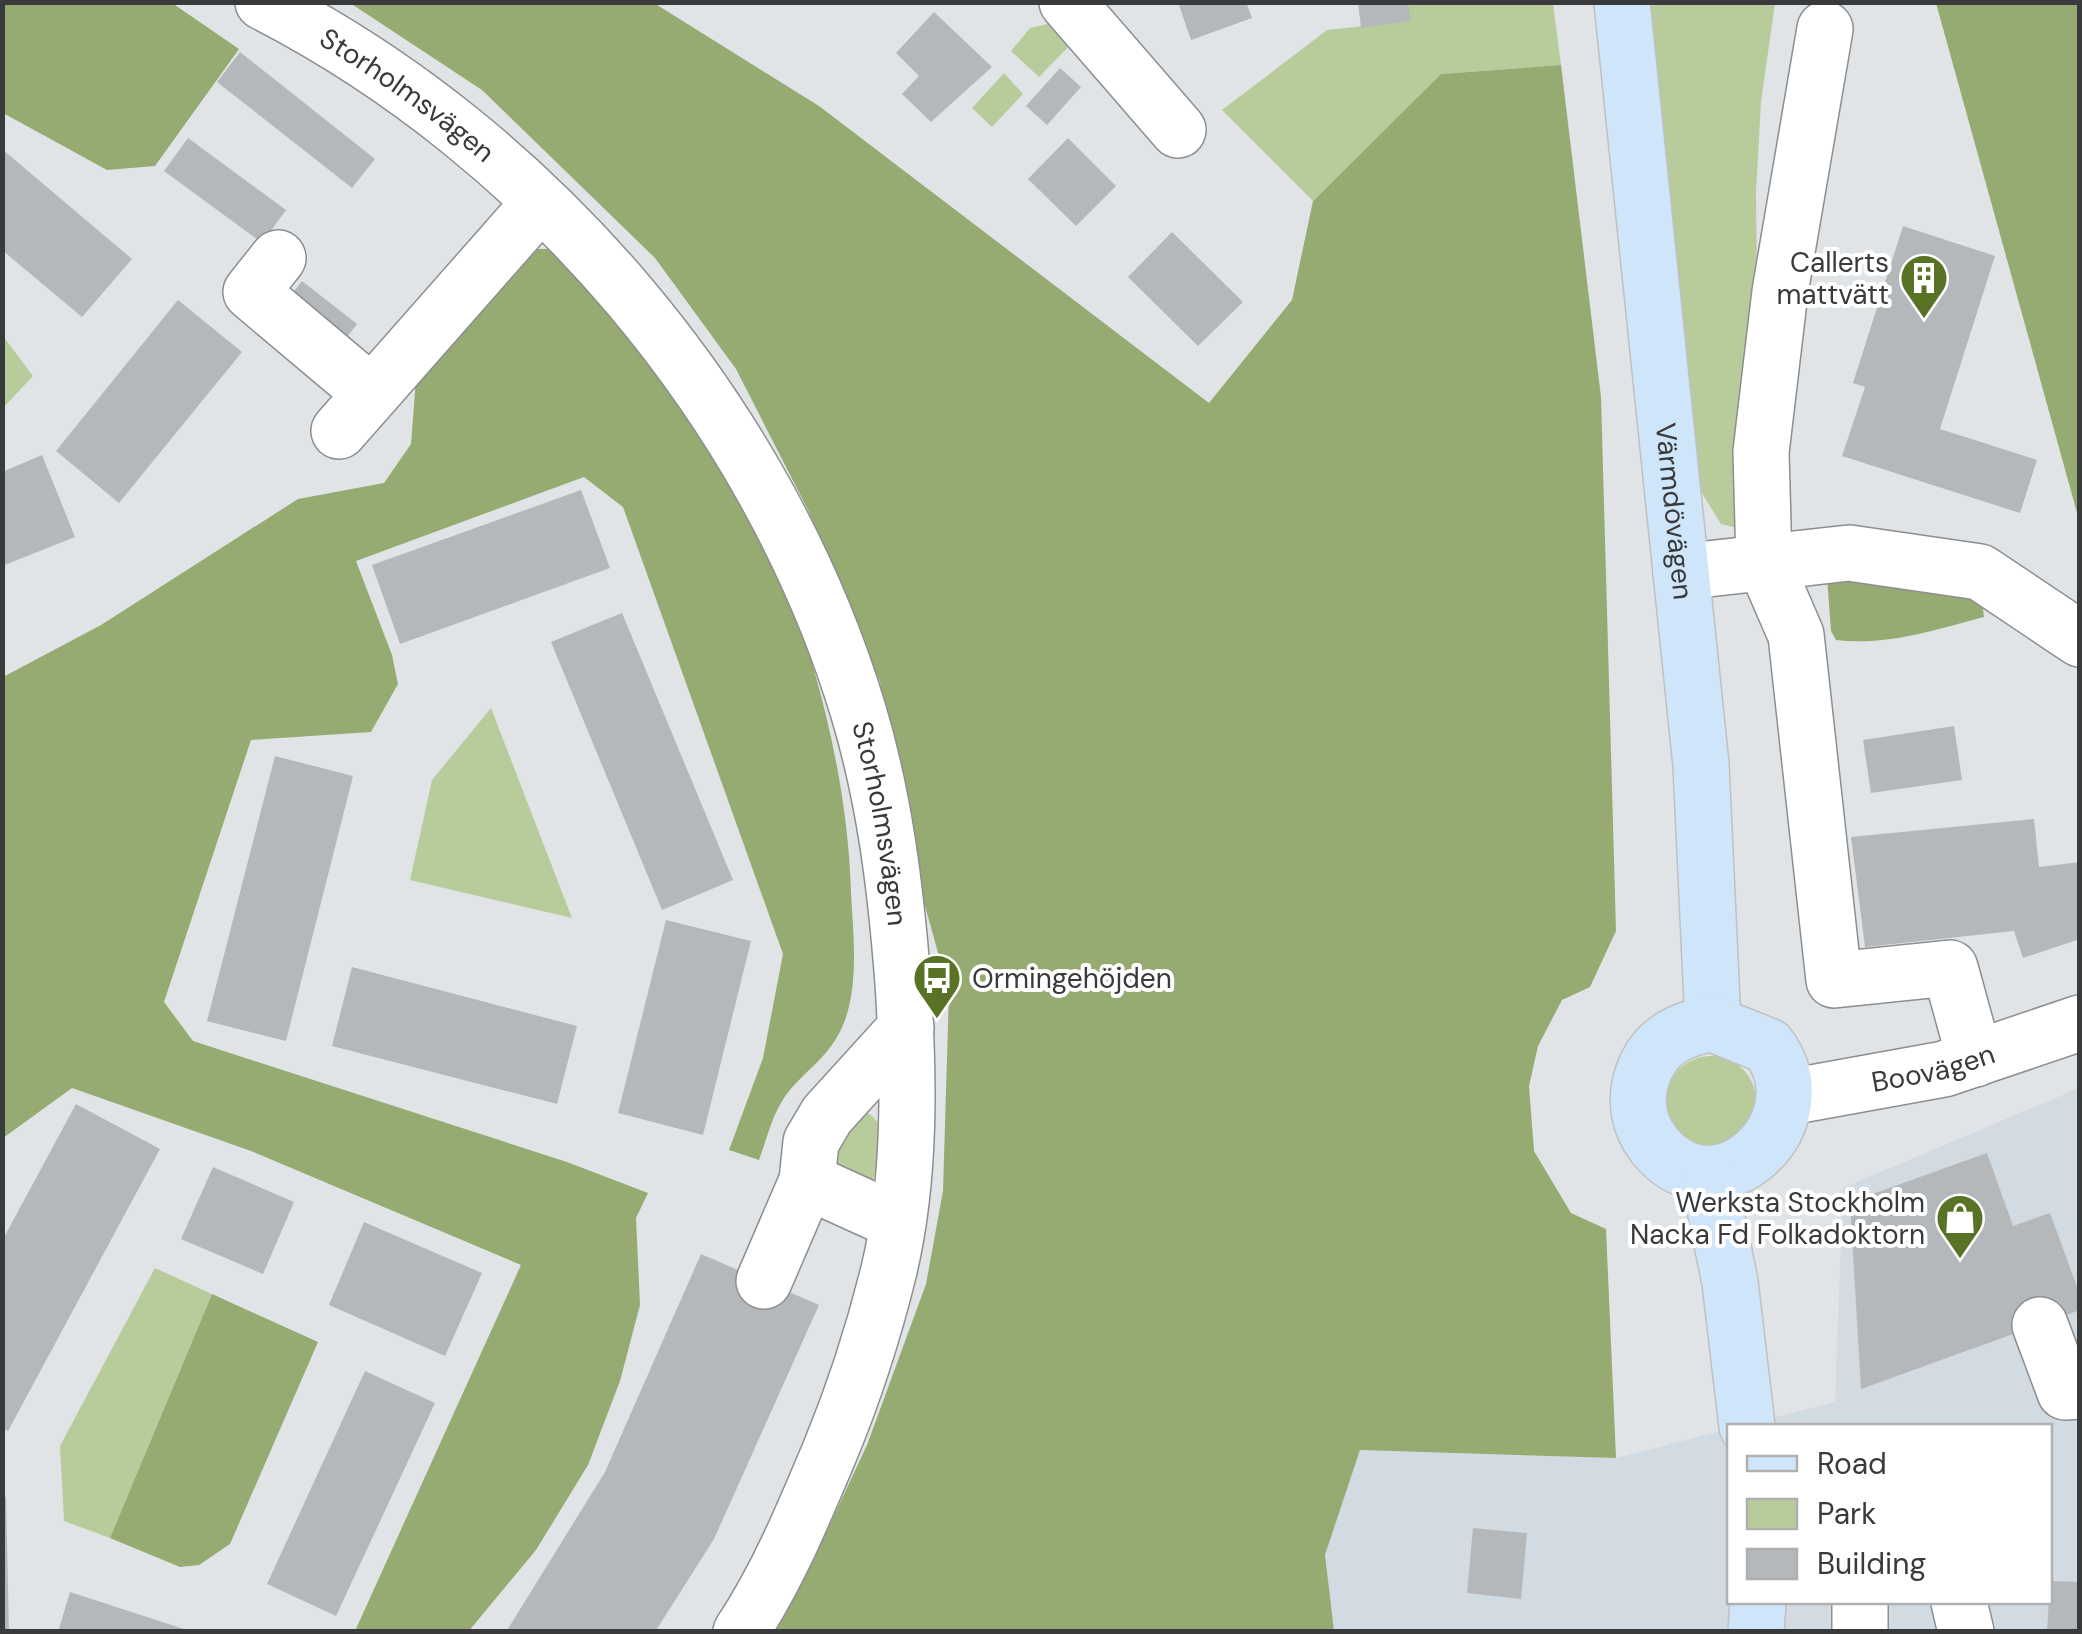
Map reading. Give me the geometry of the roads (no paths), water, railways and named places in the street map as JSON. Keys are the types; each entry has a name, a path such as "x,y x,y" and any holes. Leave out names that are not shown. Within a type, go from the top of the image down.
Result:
{"main road":[{"name":"Värmdövägen","path":"1622,2 1701,765 1713,1024"},
{"path":"1713,1024 1768,1046 1783,1072 1784,1098 1779,1124 1758,1152 1708,1175 1682,1168 1660,1152 1641,1119 1638,1094 1646,1066 1659,1047 1680,1031 1713,1024"},
{"path":"1708,1175 1730,1282 1747,1424"},
{"path":"1756,1632 1758,1604"}],"street":[{"name":"Storholmsvägen","path":"262,2 411,92 491,158 641,308 706,395 813,592 857,707 888,838 906,1028 904,1156 890,1266 849,1404 803,1517 741,1632"},
{"path":"1067,2 1178,130"},
{"path":"1825,29 1783,273 1766,416 1762,452 1764,561 1796,635 1834,980 1950,968 1975,1059"},
{"path":"278,258 251,292 355,412 440,288 538,204"},
{"path":"1681,572 1849,554 1980,572 2080,639"},
{"name":"Boovägen","path":"1784,1098 1928,1072 2080,1022"},
{"path":"764,1281 807,1180 811,1142 827,1115 906,1028"},
{"path":"807,1180 895,1221"},
{"path":"2040,1325 2065,1392 2080,1391"},
{"path":"1860,1604 1860,1632"},
{"path":"1959,1604 1966,1632"}],"place":[{"name":"Callerts mattvätt","path":"1924,320"},
{"name":"Ormingehöjden","path":"937,1020"},
{"name":"Werksta Stockholm Nacka Fd Folkadoktorn","path":"1960,1260"}]}
